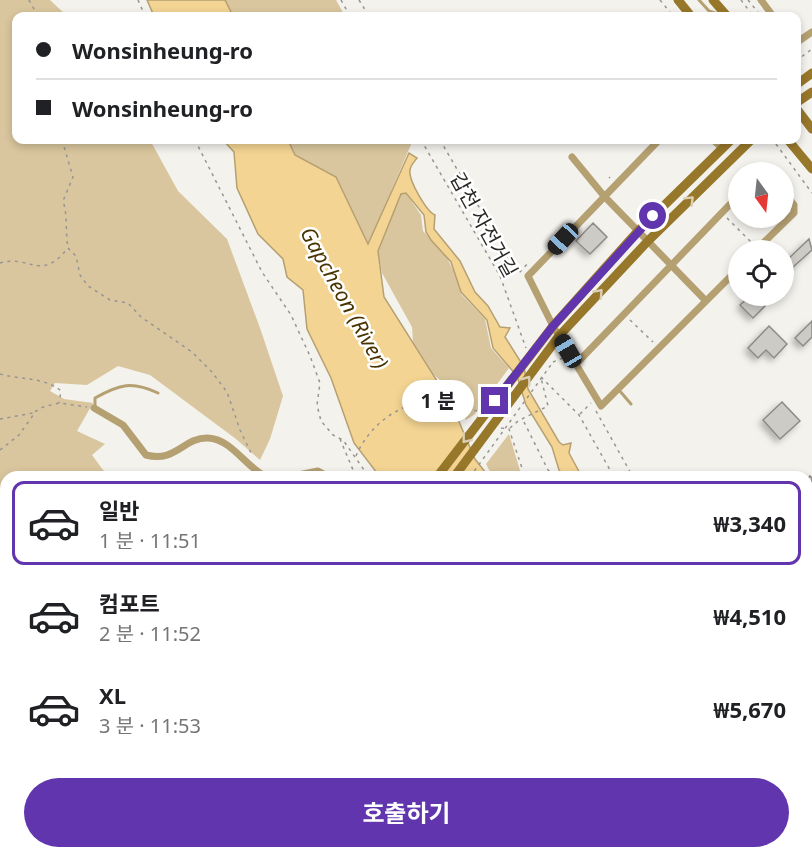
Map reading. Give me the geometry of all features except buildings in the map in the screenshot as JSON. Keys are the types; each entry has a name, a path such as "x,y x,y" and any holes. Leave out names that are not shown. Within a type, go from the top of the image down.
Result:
{"street":[{"path":"678,0 688,12"},
{"path":"713,0 723,12"},
{"path":"801,113 812,129"},
{"path":"656,144 528,276 594,401 601,406 728,279"},
{"path":"718,144 722,148"},
{"path":"442,471 553,326 638,231 726,144"},
{"path":"459,471 560,336 648,241 747,144"},
{"path":"791,144 812,170"},
{"path":"572,158 604,196 706,301"},
{"path":"576,364 728,206"},
{"path":"764,240 777,228"},
{"path":"94,408 123,425 146,455 157,458 167,456 198,440 208,438 220,441 256,471"}],"lane":[{"path":"699,0 712,12"},
{"path":"94,408 95,398 114,387 139,384 158,393"},
{"path":"618,389 631,404"}],"path":[{"path":"660,0 670,12"},
{"path":"748,0 758,12"},
{"path":"63,144 72,177 63,201 68,215 65,230 68,248 76,256 80,275 88,286 110,300 128,303 141,316 192,352 212,372 227,392 257,471"},
{"path":"197,144 262,272 291,315 310,356 321,383 317,405 321,421 356,456 365,471"},
{"name":"갑천 자전거길","path":"423,144 500,276 526,348"},
{"path":"442,144 518,274 528,263"},
{"path":"776,144 812,193"},
{"path":"726,217 748,240"},
{"path":"0,263 12,260 38,267 56,263 68,248"},
{"path":"627,318 656,345"},
{"path":"474,471 553,362 563,358"},
{"path":"0,374 21,381 51,382 61,391 59,403"},
{"path":"509,429 518,421 525,420 546,407 541,376 579,415 611,471"},
{"path":"356,456 371,430 388,414 423,401 456,403"},
{"path":"579,415 594,401 630,471"},
{"path":"0,450 19,435 34,413 43,407 59,403 94,408"},
{"path":"0,419 34,413"},
{"path":"525,420 549,471"},
{"path":"339,438 353,471"}],"shaded area":[{"path":"0,0 50,0 63,12 12,12 12,144 152,144 178,191 227,239 283,396 270,439 260,460 236,439 150,375 118,366 87,385 55,383 50,391 64,399 93,403 77,431 105,444 92,455 105,471 0,471"},
{"path":"225,0 336,0 343,12 231,12"},
{"path":"290,144 411,144 368,245 336,177 295,155"},
{"path":"406,193 421,215 423,231 445,254 461,294 485,319 491,348 509,368 475,414 466,420 456,393 434,375 413,342 412,327 382,273 378,251 401,194"},
{"path":"509,434 520,471 490,471 486,464"}],"water":[{"path":"147,0 225,0 231,12 152,12"},
{"name":"Gapcheon (River)","path":"227,144 290,144 295,155 336,177 368,244 409,153 417,158 411,167 410,175 427,208 435,215 434,229 460,261 475,292 488,306 500,327 510,328 505,337 524,367 528,389 559,442 563,445 571,443 569,453 579,471 559,470 552,447 526,405 517,376 493,348 487,320 461,292 451,262 431,240 426,232 424,215 406,193 401,194 378,251 384,297 451,403 475,459 484,471 375,471 354,443 331,378 307,329 303,290 287,277 283,259 258,234 237,188 234,152"}],"route":[{"path":"495,401 553,326 653,216"}]}
